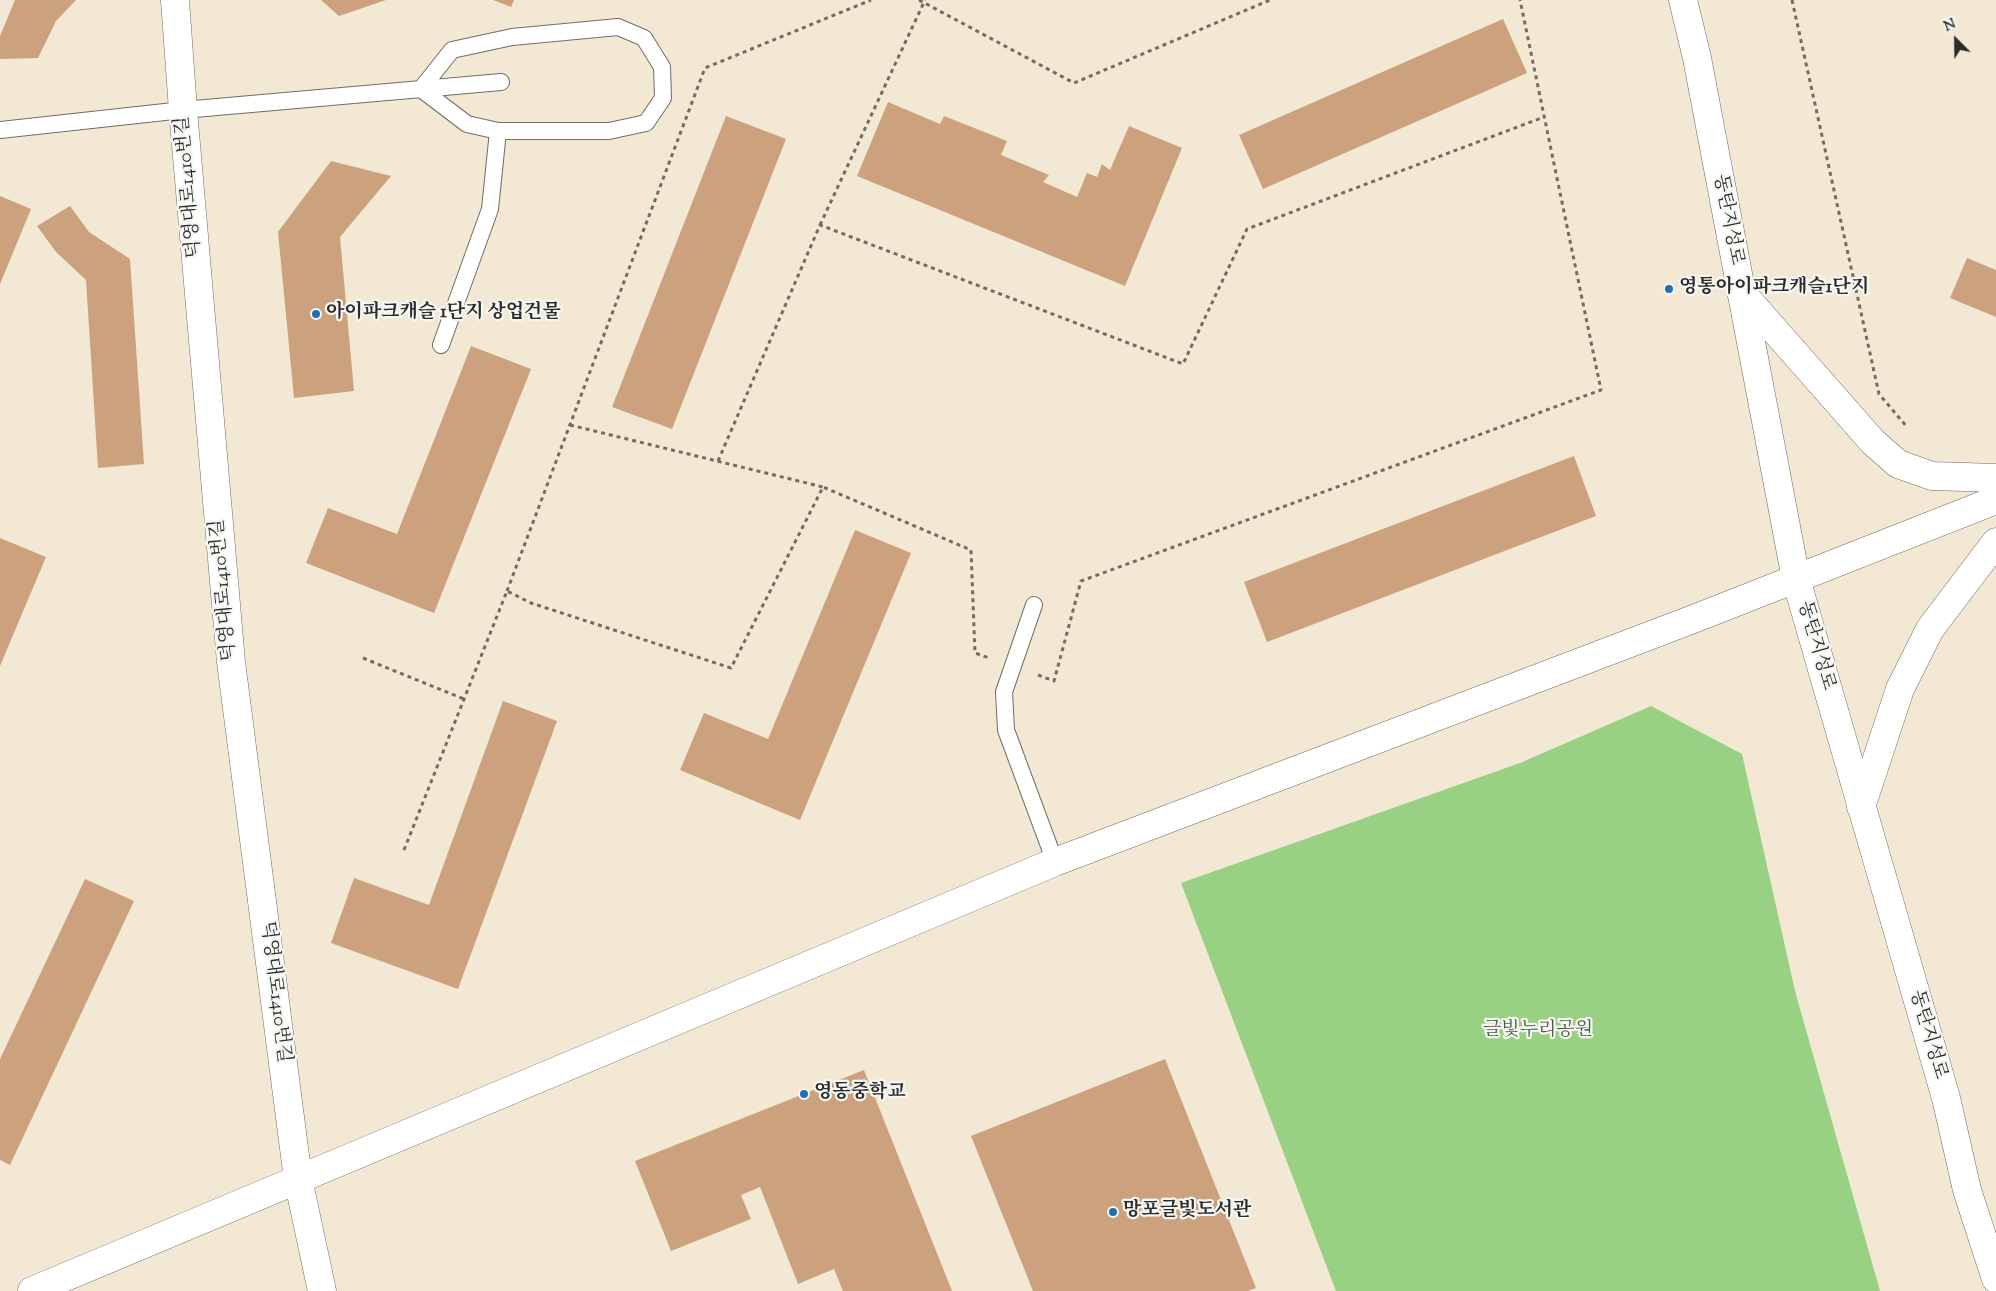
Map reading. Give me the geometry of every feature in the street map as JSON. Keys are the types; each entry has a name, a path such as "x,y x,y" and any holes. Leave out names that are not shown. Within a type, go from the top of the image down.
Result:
{"street":[{"name":"덕영대로1410번길","path":"175,0 231,662 298,1178 322,1291"},
{"name":"동탄지성로","path":"1683,0 1697,58 1796,579 1946,1098 1967,1190 1996,1279"},
{"path":"1741,291 1873,442 1898,464 1932,476 1996,478"},
{"path":"32,1291 1055,862 1796,579 1996,500"},
{"path":"1862,807 1900,689 1941,614 1996,542"}],"lane":[{"path":"618,27 644,38 662,67 663,98 646,123 609,131 498,131 467,124 421,89 452,50 512,37 618,27"},
{"path":"0,130 183,110 501,82"},
{"path":"441,345 490,209 498,131"},
{"path":"1034,605 1004,692 1006,730 1055,862"}],"path":[{"path":"404,850 507,592 705,68 871,0"},
{"path":"918,0 1074,83 1270,0"},
{"path":"718,461 820,225 925,0"},
{"path":"570,425 824,487 971,550 975,653 1054,681 1081,581 1601,390 1520,0"},
{"path":"1792,0 1878,394 1909,428"},
{"path":"820,225 1183,364 1247,229 1544,117"},
{"path":"507,592 531,603 731,668 824,487"},
{"path":"363,658 464,699"}],"green space":[{"name":"글빛누리공원","path":"1651,706 1742,754 1795,991 1880,1291 1336,1291 1181,883 1520,763"}],"building":[{"path":"15,0 76,0 56,21 38,58 0,59 0,36"},
{"path":"321,0 386,0 339,16"},
{"path":"493,0 514,0 511,7"},
{"path":"1503,19 1527,73 1263,189 1239,135"},
{"path":"888,102 940,124 944,116 1007,141 1001,155 1049,175 1043,182 1077,197 1087,173 1097,177 1102,164 1110,170 1129,126 1182,148 1125,286 857,176"},
{"path":"726,116 786,139 672,429 612,407"},
{"name":"아이파크캐슬 1단지 상업건물","path":"331,161 391,176 340,237 354,391 294,398 278,232"},
{"path":"0,196 31,209 0,284"},
{"path":"70,206 89,232 130,259 144,464 98,468 86,280 56,252 37,226"},
{"path":"1967,258 1996,270 1996,317 1950,298"},
{"path":"471,346 531,369 434,613 306,563 328,508 397,534"},
{"path":"1574,456 1596,516 1267,642 1244,582"},
{"path":"855,530 911,553 800,820 680,770 704,713 768,739"},
{"path":"0,538 46,557 0,666"},
{"path":"503,701 557,721 458,989 331,943 354,878 429,905"},
{"path":"85,879 134,901 10,1165 0,1160 0,1059"},
{"name":"망포글빛도서관","path":"1165,1059 1256,1288 1248,1291 1033,1291 971,1136"},
{"path":"864,1070 952,1291 843,1291 834,1269 798,1284 760,1187 741,1195 751,1219 671,1251 635,1161"}],"place":[{"name":"영통아이파크캐슬1단지","path":"1669,289"},
{"name":"아이파크캐슬 1단지 상업건물","path":"316,314"},
{"name":"영동중학교","path":"804,1094"},
{"name":"망포글빛도서관","path":"1113,1212"}]}
